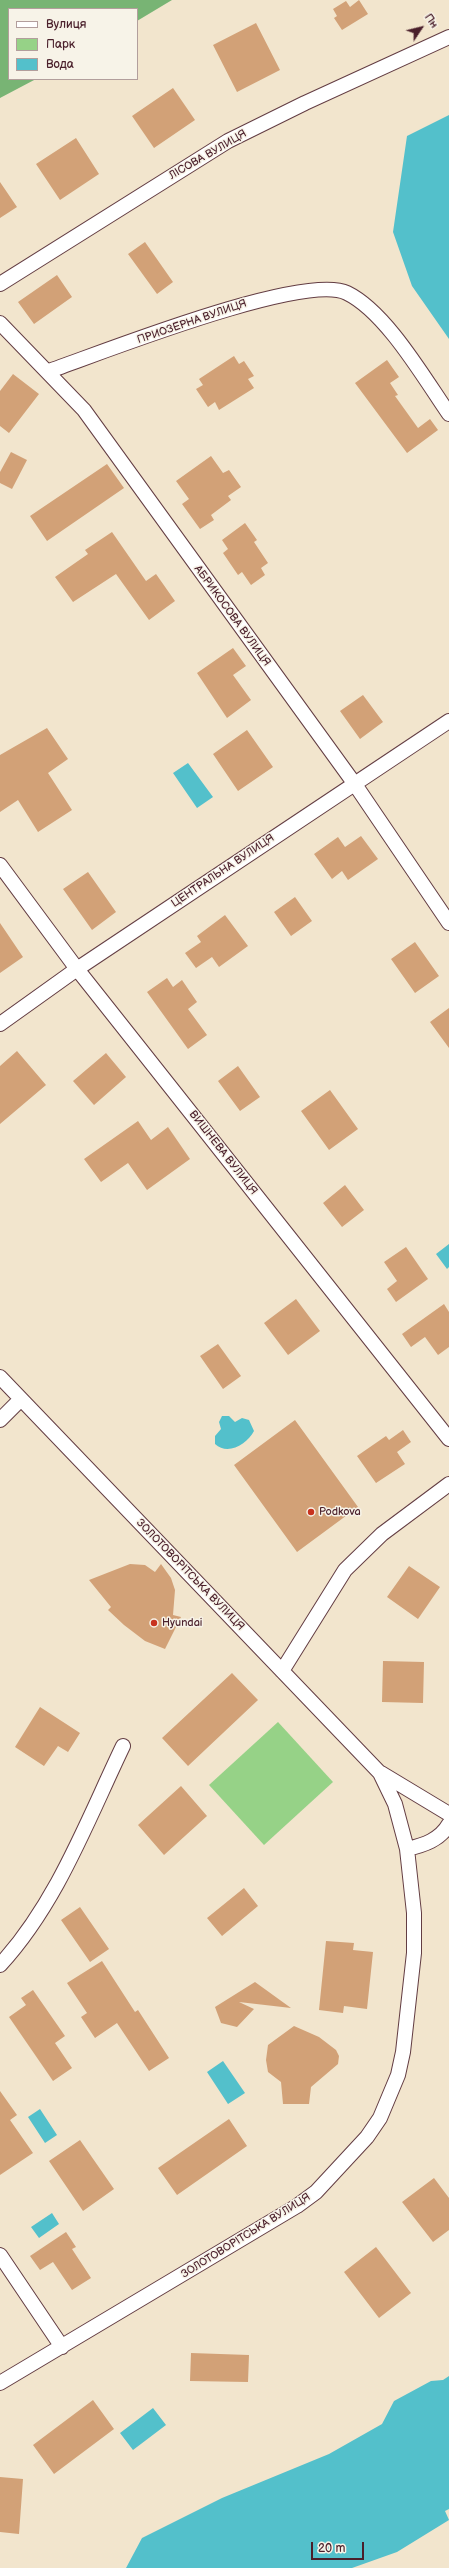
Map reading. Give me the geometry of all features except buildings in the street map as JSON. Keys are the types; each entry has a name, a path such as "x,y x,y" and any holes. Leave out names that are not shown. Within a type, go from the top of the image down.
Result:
{"street":[{"name":"ЛІСОВА ВУЛИЦЯ","path":"0,284 228,141 305,103 449,37"},
{"name":"ПРИОЗЕРНА ВУЛИЦЯ","path":"49,371 236,305 316,290 334,290 346,293 377,315 449,414"},
{"name":"АБРИКОСОВА ВУЛИЦЯ","path":"0,323 49,371 84,410 354,783 449,923"},
{"name":"ЦЕНТРАЛЬНА ВУЛИЦЯ","path":"0,1024 77,969 449,721"},
{"name":"ВИШНЕВА ВУЛИЦЯ","path":"0,865 77,969 449,1439"},
{"name":"ЗОЛОТОВОРІТСЬКА ВУЛИЦЯ","path":"0,1377 380,1773 449,1814"},
{"path":"0,1420 21,1399"},
{"path":"282,1671 345,1570 382,1534 449,1484"},
{"path":"0,1965 20,1942 51,1896 123,1746"},
{"name":"ЗОЛОТОВОРІТСЬКА ВУЛИЦЯ","path":"0,2383 297,2206 316,2192 367,2137 380,2118 398,2075 403,2052 414,1953 414,1913 407,1849 395,1804 380,1773"},
{"path":"407,1849 424,1845 439,1837 449,1824"},
{"path":"0,2255 62,2347"}],"green space":[{"path":"0,0 172,0 138,20 138,8 8,8 8,80 34,80 0,98"},
{"path":"278,1722 333,1782 264,1845 209,1785"}],"water":[{"path":"449,115 449,339 412,286 393,232 407,136"},
{"path":"188,763 213,797 197,808 173,773"},
{"path":"449,1244 449,1267 447,1269 436,1254"},
{"path":"222,1416 229,1416 235,1422 242,1418 249,1420 254,1431 247,1440 237,1447 226,1449 220,1447 215,1444 215,1436 221,1429 219,1422"},
{"path":"223,2061 245,2093 228,2104 207,2072"},
{"path":"40,2109 57,2135 45,2143 28,2117"},
{"path":"52,2213 59,2224 39,2238 31,2227"},
{"path":"449,2376 449,2509 445,2511 449,2520 397,2552 352,2568 126,2568 142,2538 222,2498 329,2454 382,2424 394,2401 431,2381 443,2380"},
{"path":"153,2408 166,2425 133,2450 120,2433"}],"place":[{"name":"Podkova","path":"311,1512"},
{"name":"Hyundai","path":"154,1623"}]}
